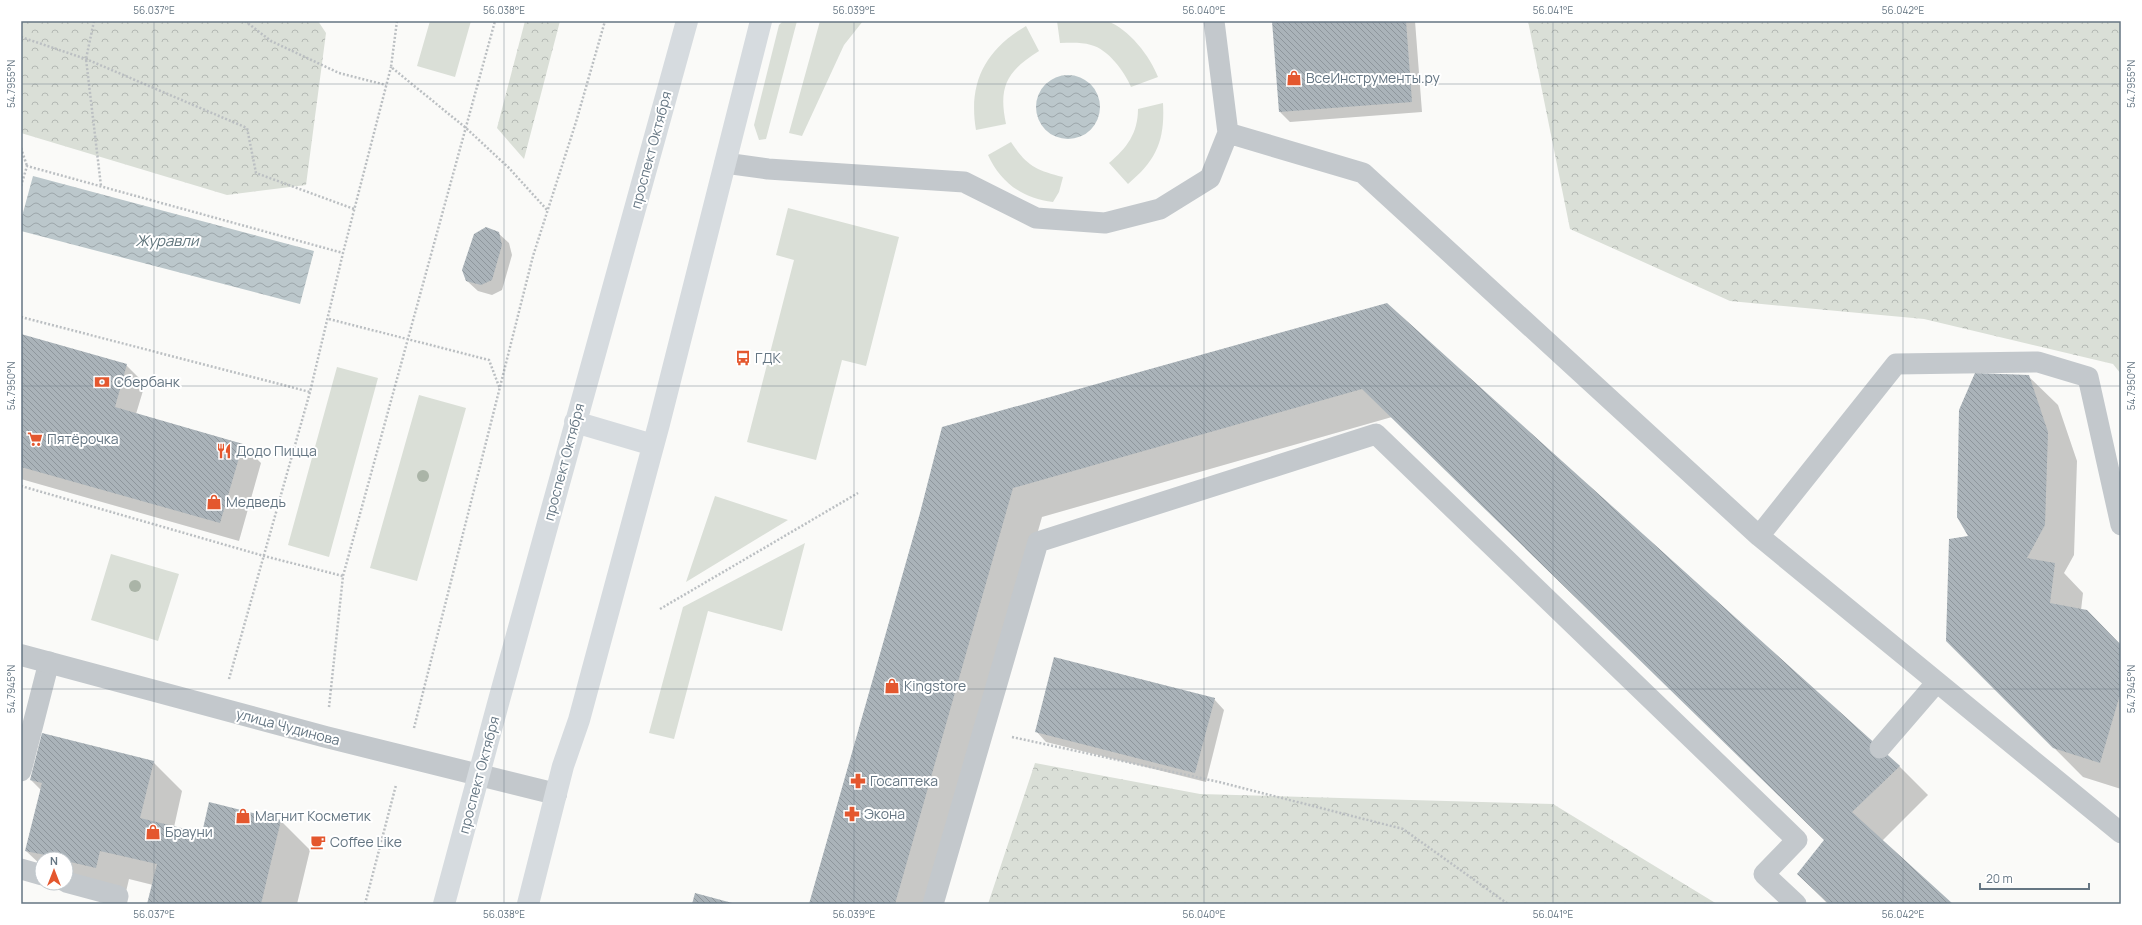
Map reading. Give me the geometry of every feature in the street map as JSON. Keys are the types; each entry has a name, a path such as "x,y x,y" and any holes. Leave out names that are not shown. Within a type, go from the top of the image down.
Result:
{"main road":[{"name":"проспект Октября","path":"444,904 686,21"},
{"path":"528,904 556,794 579,720 654,445 761,21"},
{"path":"576,422 654,445"}],"street":[{"name":"улица Чудинова","path":"21,655 326,737 556,794"}],"lane":[{"path":"725,163 768,170 964,182 1036,218 1105,223 1160,209 1210,178 1228,132 1214,21"},
{"path":"1228,132 1363,173 1759,536 2121,833"},
{"path":"1759,536 1896,364 2038,362 2088,377 2121,525"},
{"path":"933,904 1038,542 1376,434 1796,840 1764,874 1796,904"},
{"path":"21,771 48,662"},
{"path":"1880,748 1937,682"},
{"path":"21,869 34,873"},
{"path":"74,884 118,896 116,904"}],"path":[{"path":"94,21 86,59 101,186"},
{"path":"245,21 271,41 340,73 386,85"},
{"path":"220,709 310,392 329,319 343,253 391,67 397,21"},
{"path":"326,737 343,576 495,21"},
{"path":"412,734 533,256 576,122 605,21"},
{"path":"21,37 86,59 247,128 256,173 354,209"},
{"path":"391,67 466,128 509,168 548,211"},
{"path":"21,148 27,166 21,186"},
{"path":"27,166 343,253"},
{"path":"21,317 310,392"},
{"path":"329,319 490,360 500,389"},
{"path":"21,486 264,556 343,576"},
{"path":"660,609 858,493"},
{"path":"984,730 1219,782 1403,829 1508,904"},
{"path":"365,904 398,779"}],"green space":[{"path":"1103,20 1115,25 1123,30 1138,44 1150,61 1158,77 1131,87 1120,68 1104,51 1087,44 1060,43 1057,21"},
{"path":"21,21 318,21 326,33 306,185 227,195 21,133"},
{"path":"430,21 471,21 455,77 417,66"},
{"path":"525,21 560,21 524,159 497,128"},
{"path":"783,21 797,21 766,139 759,140 754,125 779,25"},
{"path":"820,21 863,21 844,45 802,136 789,133"},
{"path":"1528,21 2121,21 2121,374 2113,364 1924,319 1730,301 1570,229"},
{"path":"1026,26 1039,51 1028,58 1012,73 1004,89 1003,99 1006,124 976,130 974,113 975,97 977,83 983,69 990,57 1000,46 1012,35"},
{"path":"1163,103 1162,128 1157,148 1146,166 1128,184 1109,163 1126,146 1134,133 1138,109"},
{"path":"1011,142 1027,162 1046,172 1063,177 1059,192 1053,202 1022,193 1006,181 993,165 988,155"},
{"path":"788,208 899,237 866,366 842,360 816,460 747,442 794,260 776,255"},
{"path":"337,367 378,378 329,557 288,545"},
{"path":"419,395 466,408 417,581 370,568"},
{"path":"715,496 788,520 686,582"},
{"path":"805,543 782,631 708,611 674,739 649,733 683,607"},
{"path":"111,554 179,574 158,641 91,620"},
{"path":"1035,763 1200,794 1553,804 1717,904 988,904"}],"water":[{"path":"1062,75 1074,75 1091,84 1098,95 1100,107 1098,119 1091,130 1074,139 1062,139 1050,134 1041,125 1036,113 1036,101 1041,89 1050,80"},
{"name":"Журавли","path":"33,176 314,251 300,304 21,231 21,220"}],"building":[{"path":"1272,21 1406,21 1412,102 1279,112"},
{"path":"486,227 499,232 502,245 492,280 481,285 466,281 462,270 474,234"},
{"path":"1387,303 1900,766 1852,812 1953,904 1829,904 1797,874 1824,840 1362,389 1013,488 895,904 809,904 920,513 942,427"},
{"path":"21,334 127,364 115,407 243,444 220,523 21,467"},
{"path":"1975,373 2029,375 2048,432 2045,525 2027,558 2055,563 2050,603 2087,610 2121,645 2121,691 2100,763 2053,748 1946,641 1949,539 1968,536 1957,517 1959,410"},
{"path":"1054,657 1215,698 1195,773 1035,732"},
{"path":"42,733 154,761 140,818 202,833 209,802 281,820 261,904 147,904 157,864 100,851 96,868 74,863 74,851 34,851 34,853 25,851 42,783 30,780"},
{"path":"695,893 736,904 692,904"}],"place":[{"name":"ВсеИнструменты.ру","path":"1294,78"},
{"name":"ГДК","path":"743,358"},
{"name":"Сбербанк","path":"102,382"},
{"name":"Пятёрочка","path":"35,439"},
{"name":"Додо Пицца","path":"224,451"},
{"name":"Медведь","path":"214,502"},
{"name":"Kingstore","path":"892,686"},
{"name":"Госаптека","path":"858,781"},
{"name":"Экона","path":"852,814"},
{"name":"Магнит Косметик","path":"243,816"},
{"name":"Брауни","path":"153,832"},
{"name":"Coffee Like","path":"318,842"}]}
